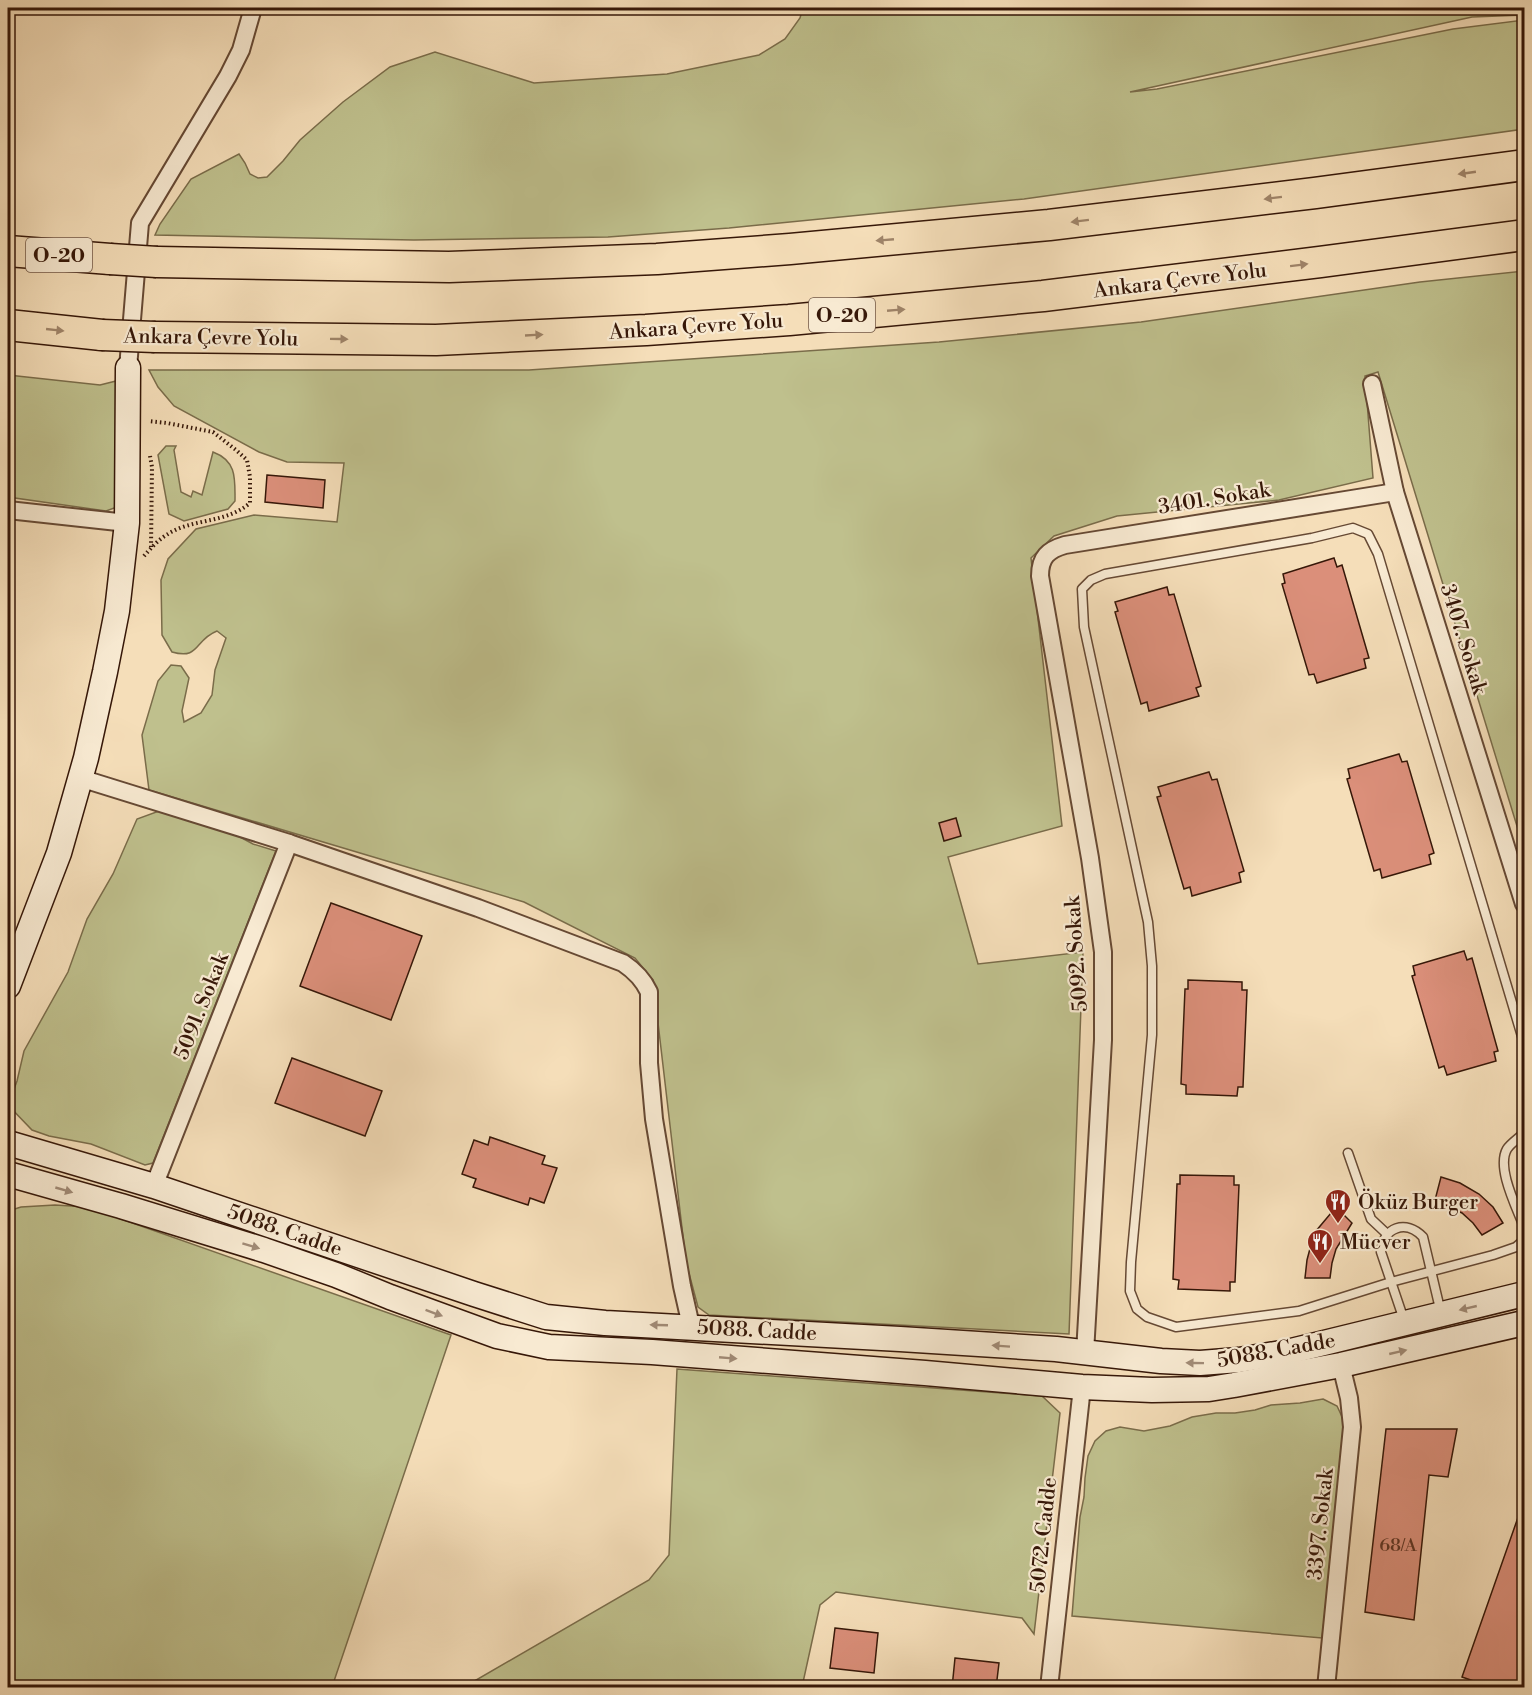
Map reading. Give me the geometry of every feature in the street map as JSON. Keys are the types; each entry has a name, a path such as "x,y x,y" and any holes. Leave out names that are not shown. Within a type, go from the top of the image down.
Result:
{"highway":[{"name":"O-20","path":"8,251 157,262 449,267 669,258 1048,225 1524,165"},
{"name":"Ankara Çevre Yolu","path":"8,326 102,335 155,337 436,340 646,330 765,322 1044,296 1524,235"}],"street":[{"path":"8,986 58,853 80,778 117,611 128,523 128,368 140,224 228,76 241,50 253,8"},
{"name":"3407. Sokak","path":"1372,384 1395,492 1524,904"},
{"name":"3401. Sokak","path":"1044,557 1053,549 1065,545 1395,492"},
{"path":"8,510 128,523"},
{"name":"5092. Sokak","path":"1044,557 1040,566 1040,576 1090,858 1102,952 1103,1040 1085,1353"},
{"path":"80,778 289,843 478,908 623,963 639,976 649,992 649,1063 654,1119 681,1286 691,1326"},
{"name":"5091. Sokak","path":"154,1186 289,843"},
{"name":"5088. Cadde","path":"8,1143 154,1186 546,1317 605,1323 911,1339 1056,1349 1200,1363 1239,1360 1287,1352 1524,1294"},
{"name":"5088. Cadde","path":"8,1174 264,1250 497,1336 549,1347 652,1352 1082,1387 1152,1390 1209,1389 1341,1365 1524,1323"},
{"name":"3397. Sokak","path":"1326,1688 1352,1427 1349,1398 1341,1365"},
{"name":"5072. Cadde","path":"1049,1688 1082,1387"}],"lane":[{"path":"1524,1043 1378,554 1368,534 1353,528 1312,538 1105,574 1090,580 1082,589 1084,627 1148,922 1152,966 1152,1035 1131,1262 1130,1291 1137,1309 1147,1317 1176,1327 1299,1311 1516,1247 1524,1240 1524,1232"},
{"path":"1524,1133 1507,1150 1504,1165 1508,1185 1524,1227"},
{"path":"1348,1153 1371,1219 1387,1234"},
{"path":"1405,1323 1382,1252 1383,1240 1387,1234 1398,1227 1413,1229 1423,1238 1441,1313"}],"path":[{"path":"128,400 143,420 213,432 247,460 250,477 250,503 242,510 167,534 151,548 140,563"}],"green space":[{"path":"803,8 1524,8 1524,15 1472,17 1130,92 1157,89 1453,29 1524,20 1524,129 1024,199 729,228 608,237 414,240 155,235 191,179 239,154 250,174 258,178 267,177 300,140 343,102 390,67 435,52 534,83 667,74 759,55 785,39 800,18"},
{"path":"1524,271 1524,849 1378,372 1365,376 1373,478 1279,500 1117,516 1054,536 1031,558 1062,826 948,857 978,964 1083,952 1069,1334 709,1315 698,1307 686,1262 653,980 635,958 524,902 149,790 142,735 158,681 171,665 181,666 189,678 182,711 184,722 201,713 212,695 215,670 226,638 217,631 188,653 172,652 162,635 161,580 168,559 196,529 254,515 337,522 344,463 287,462 259,452 174,406 158,387 149,370 529,370 939,342 1141,322 1420,282"},
{"path":"8,375 100,385 116,381 117,507 106,511 8,497"},
{"path":"166,446 176,446 174,450 181,492 191,497 193,491 202,495 213,452 227,460 233,472 235,485 235,501 228,509 184,521 169,514 158,455"},
{"path":"159,811 214,823 253,844 276,851 153,1163 145,1165 91,1144 49,1136 32,1130 8,1105 17,1081 24,1051 68,972 87,919 113,874 137,819"},
{"path":"55,1205 87,1207 451,1335 332,1687 8,1688 8,1211 21,1207"},
{"path":"677,1369 1042,1396 1060,1413 1034,1634 1022,1618 836,1592 820,1605 802,1687 464,1687 649,1580 669,1555"},
{"path":"1323,1399 1337,1406 1344,1421 1322,1638 1072,1616 1080,1517 1088,1456 1095,1441 1106,1431 1120,1427 1144,1431 1170,1426 1192,1417 1235,1413 1271,1405"}],"building":[{"path":"267,475 325,480 323,508 265,502"},
{"path":"1334,558 1337,567 1342,565 1369,658 1364,659 1366,668 1317,683 1314,674 1309,675 1282,584 1285,583 1283,574"},
{"path":"1167,587 1169,595 1174,594 1201,686 1196,688 1199,696 1149,711 1147,702 1141,704 1115,612 1118,611 1115,602"},
{"path":"1399,754 1402,762 1407,761 1434,853 1429,855 1431,864 1382,878 1380,869 1374,871 1347,779 1350,778 1348,769"},
{"path":"1209,772 1212,780 1217,779 1244,871 1239,873 1241,882 1192,896 1190,887 1184,889 1157,797 1161,796 1158,787"},
{"path":"956,818 961,836 944,841 939,823"},
{"path":"331,903 422,936 391,1020 300,986"},
{"path":"1464,951 1467,960 1472,958 1498,1051 1494,1052 1496,1061 1447,1075 1444,1066 1439,1068 1412,976 1415,975 1413,966"},
{"path":"1188,980 1242,982 1242,990 1247,990 1243,1087 1238,1087 1237,1096 1186,1094 1186,1085 1181,1084 1185,989 1188,989"},
{"path":"292,1058 382,1091 365,1136 275,1103"},
{"path":"490,1137 545,1156 542,1164 557,1168 544,1203 530,1198 528,1205 473,1187 476,1179 462,1174 474,1140 488,1145"},
{"path":"1180,1175 1234,1176 1234,1185 1239,1185 1235,1282 1230,1282 1230,1291 1178,1289 1179,1280 1173,1279 1177,1184 1180,1184"},
{"path":"1441,1177 1460,1183 1479,1194 1493,1207 1503,1223 1482,1235 1462,1213 1435,1200"},
{"path":"1336,1207 1352,1223 1336,1249 1330,1278 1305,1278 1307,1260 1316,1231"},
{"path":"1386,1429 1457,1429 1448,1477 1429,1475 1414,1620 1365,1612"},
{"path":"1522,1506 1524,1507 1524,1688 1494,1688 1462,1677"},
{"path":"835,1628 878,1633 874,1673 830,1668"},
{"path":"955,1658 999,1663 996,1688 952,1688"}],"place":[{"name":"Öküz Burger","path":"1338,1225"},
{"name":"Mücver","path":"1320,1265"}]}
